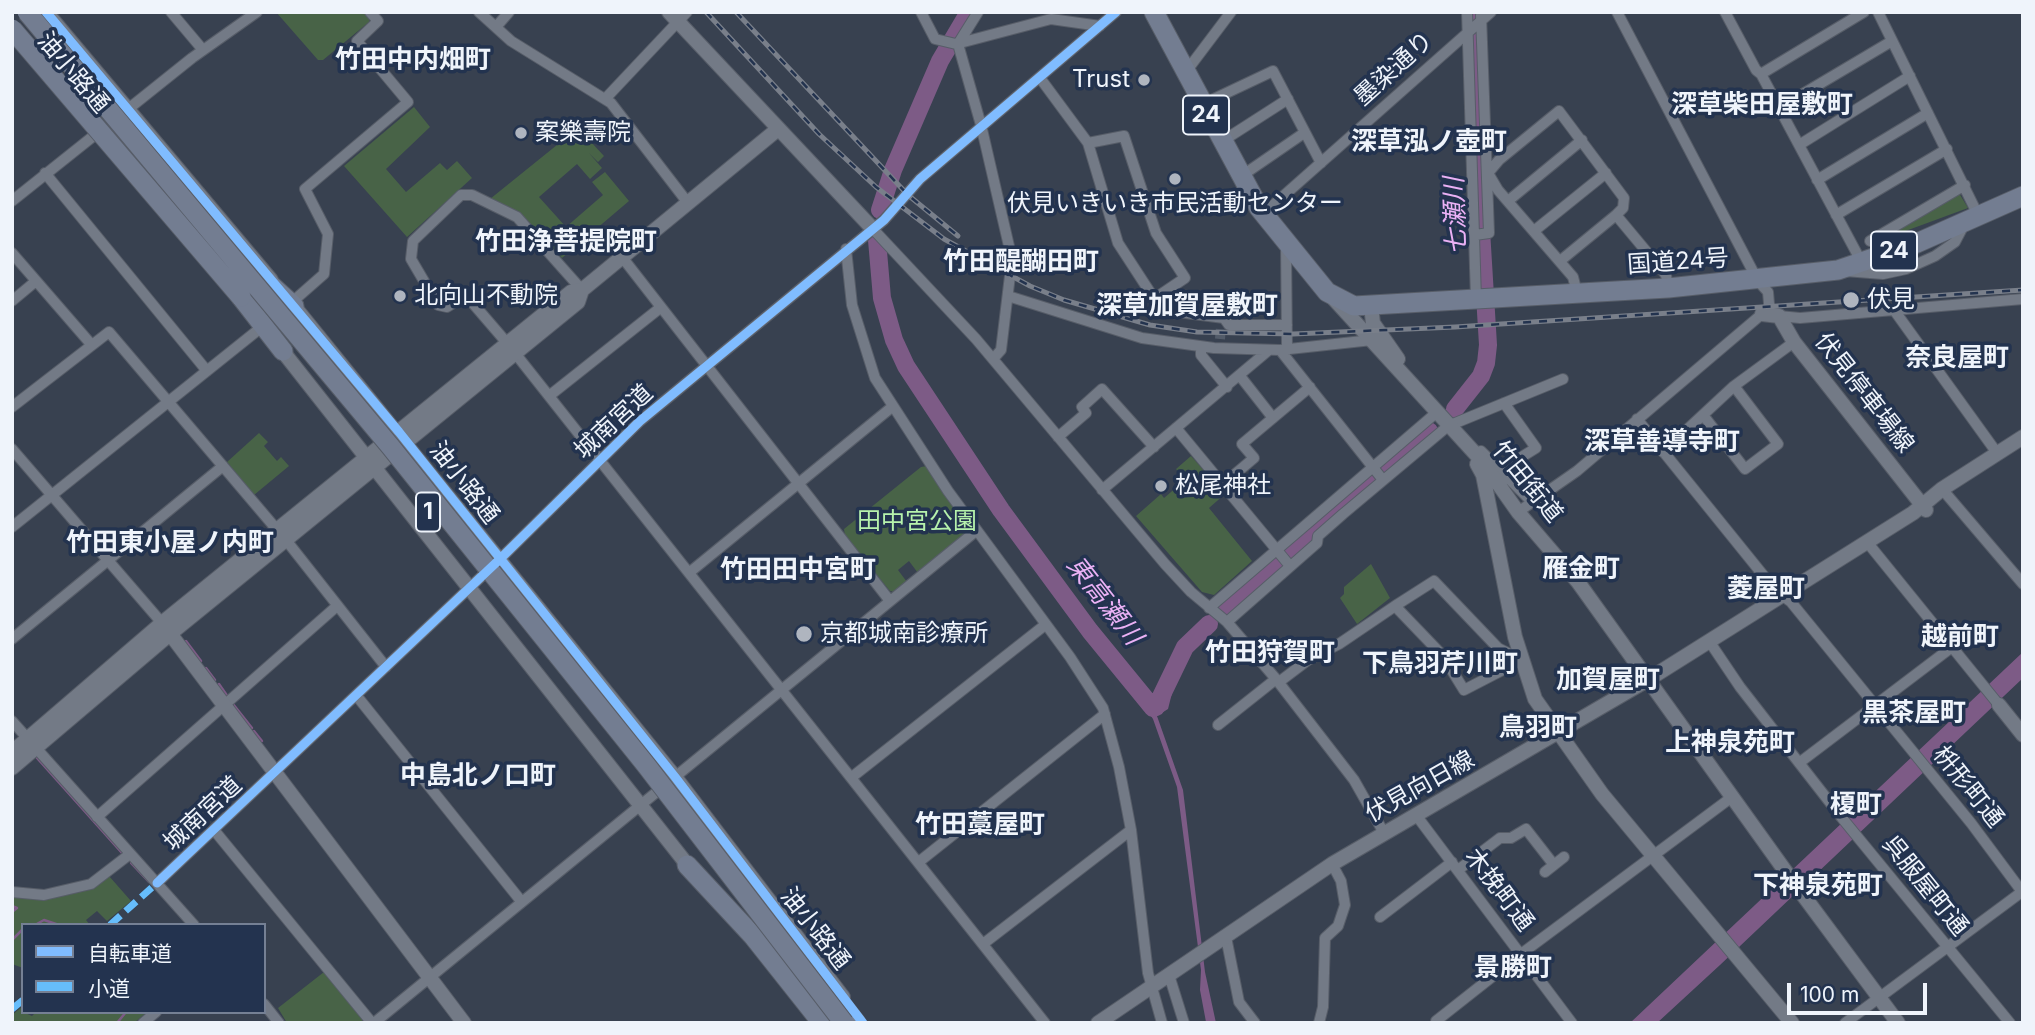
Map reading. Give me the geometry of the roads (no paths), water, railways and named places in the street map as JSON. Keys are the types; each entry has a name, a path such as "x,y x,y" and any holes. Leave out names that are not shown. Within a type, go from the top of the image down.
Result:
{"highway":[{"name":"1","path":"27,12 382,436 646,765 845,1023"},
{"path":"37,12 261,276 293,304"},
{"name":"竹田街道","path":"1154,12 1240,177 1263,214 1327,292"},
{"name":"1","path":"12,13 414,495 629,763 830,1023"},
{"path":"12,29 241,297 283,351"},
{"name":"国道24号","path":"1327,292 1346,303 1371,306 1668,288 1758,281 1838,270 1972,220 2023,196"},
{"path":"671,780 764,908 856,1023"},
{"path":"687,865 752,936 822,1023"}],"street":[{"name":"油小路通","path":"46,12 403,438 625,715 671,780 863,1023"},
{"path":"171,12 203,50"},
{"path":"12,201 203,50 257,12"},
{"path":"293,304 324,275 328,234 304,189 408,102 357,41 378,21 370,12"},
{"path":"479,12 511,41 605,99 688,203"},
{"path":"496,27 509,12"},
{"path":"922,12 935,39 957,44 1051,19 1100,26"},
{"path":"978,12 957,44 981,125 1012,259 1001,350 992,359"},
{"name":"城南宮道","path":"157,883 468,590 640,421 900,206 920,179 1116,12"},
{"path":"1185,73 1231,12"},
{"path":"1467,12 1480,234 1481,299"},
{"path":"1617,12 1758,281 1768,292 1770,315"},
{"path":"1725,12 1761,74 1861,263"},
{"path":"1761,74 1864,12"},
{"path":"1838,270 1883,274 1906,269 1936,257 1955,242 1972,220 1965,185 1878,12"},
{"path":"605,99 678,15 778,129 992,359 1191,593 1227,622 1278,681 1354,780 1384,833"},
{"path":"1480,234 1488,173 1483,16"},
{"name":"墨染通り","path":"1263,214 1483,16"},
{"name":"油小路通","path":"12,37 263,326 810,1023"},
{"path":"1779,108 1892,41"},
{"path":"1201,105 1273,71 1321,163"},
{"path":"1799,145 1910,76"},
{"path":"1040,78 1088,143 1118,243 1163,310 1218,322 1224,318 1229,325 1287,325"},
{"path":"1221,142 1288,99"},
{"path":"1488,173 1499,160 1559,111 1624,198 1623,208 1616,215 1560,261"},
{"path":"1817,180 1928,113"},
{"path":"12,768 31,743 166,629 403,438 511,348 571,292 582,290 778,129"},
{"path":"1240,177 1304,133"},
{"path":"1088,143 1124,136 1156,233 1185,278 1154,299"},
{"path":"1508,201 1582,140"},
{"path":"1836,215 1947,149"},
{"path":"45,173 207,371"},
{"path":"1488,173 1508,201 1573,277 1577,293"},
{"path":"1534,231 1606,173"},
{"path":"1870,240 1965,185"},
{"path":"582,290 517,217 472,195 461,195 413,241 411,259 438,305 447,307 460,299 470,300 511,348 920,861 1045,1023"},
{"path":"1616,215 1666,275 1668,288"},
{"path":"1102,490 1240,376 1279,349 1287,325 1286,244"},
{"path":"846,249 852,305 875,378 976,531 1084,676 1105,714 1131,830 1151,988 1162,1023"},
{"path":"12,253 90,343"},
{"path":"622,257 890,601"},
{"path":"12,301 36,281"},
{"name":"竹田街道","path":"1327,292 1465,445 1502,480 1518,512 1578,582 1801,893 1898,1023"},
{"path":"1008,296 1142,338 1201,347 1220,343 1279,349 1372,340"},
{"path":"1518,512 1577,471 1637,419 1770,315 1800,318 2023,299"},
{"path":"1371,306 1373,323 1387,339 1407,379"},
{"path":"549,396 660,308"},
{"path":"1894,310 1997,453"},
{"name":"伏見停車場線","path":"1770,315 1794,342 1920,509"},
{"path":"12,527 263,326"},
{"path":"12,407 90,343 109,332 282,536 386,667"},
{"path":"1663,452 1734,386 1794,342"},
{"path":"1201,347 1201,355 1227,387"},
{"path":"1279,349 1378,474"},
{"path":"1240,376 1273,418"},
{"path":"1313,531 1378,474 1448,426 1563,379"},
{"path":"1703,415 1745,470 1778,444 1734,386"},
{"path":"1222,485 1254,458 1242,444 1310,387"},
{"path":"1058,437 1086,413 1082,407 1102,389 1154,447"},
{"path":"1487,498 1489,490 1502,480 1507,466 1536,448 1504,403"},
{"path":"690,572 892,407"},
{"path":"1227,622 1283,559 1378,474 1436,413"},
{"name":"枡形町通","path":"1637,419 1876,706 2023,892"},
{"path":"1176,428 1283,559"},
{"name":"伏見向日線","path":"1098,1023 1332,864 1649,679 1920,509 2023,437"},
{"name":"竹田街道","path":"1465,445 1483,475 1522,660 1535,699 1558,734 1653,856 1792,1023"},
{"path":"12,449 166,629 464,1023"},
{"path":"12,639 223,466"},
{"path":"1502,480 1532,502"},
{"path":"1945,492 2023,583"},
{"path":"214,831 373,1023 976,531"},
{"path":"1209,608 1283,559 1317,543 1313,531"},
{"path":"1867,542 2023,735"},
{"path":"1218,725 1308,660 1339,644 1434,581 1499,648 1522,660"},
{"path":"97,817 337,606"},
{"path":"1395,606 1443,656 1464,690 1522,660"},
{"path":"852,776 1045,625"},
{"name":"呉服屋町通","path":"1709,641 1842,818 2010,1023"},
{"path":"1799,763 1952,647"},
{"path":"356,695 522,901"},
{"path":"920,861 1105,714"},
{"path":"12,721 192,923"},
{"path":"12,752 31,743"},
{"path":"1436,1021 1521,954 1732,797"},
{"name":"木挽町通","path":"1416,815 1572,1023"},
{"path":"984,944 1131,830"},
{"path":"1380,917 1500,838 1511,838 1526,830 1549,868 1564,857"},
{"path":"12,892 44,895 91,884 130,854"},
{"path":"1319,1023 1323,1007 1325,938 1338,926 1345,905 1342,881 1332,864"},
{"path":"1845,1023 2023,892"},
{"path":"1223,939 1239,1002 1255,1023"},
{"path":"1169,975 1177,1008 1184,1023"},
{"path":"266,1007 279,1023"}],"waterway":[{"name":"東高瀬川","path":"880,210 893,170 940,61 969,12"},
{"name":"七瀬川","path":"1455,409 1481,376 1488,345 1481,230 1478,50 1474,12"},
{"name":"東高瀬川","path":"877,240 882,298 894,340 906,366 1001,510 1090,631 1153,708"},
{"name":"七瀬川","path":"1226,609 1429,431"},
{"name":"七瀬川","path":"1156,707 1185,647 1209,624"},
{"path":"186,641 201,661"},
{"path":"206,668 215,680"},
{"path":"219,684 228,697"},
{"path":"233,704 252,728"},
{"path":"254,731 262,741"},
{"path":"37,758 122,853"},
{"path":"131,863 149,882"},
{"path":"12,906 17,908 12,912"},
{"path":"39,923 44,920 53,923"},
{"path":"12,940 21,931"},
{"path":"117,1023 124,1014"}],"tunnel":[{"path":"1220,339 1221,326"}],"railway":[{"path":"706,12 819,134 876,187 944,239 1030,286 1064,300 1150,325 1197,332 1293,334 1455,327 2023,290"},
{"path":"736,12 908,195 958,236"}],"place":[{"name":"Trust","path":"1144,80"},
{"name":"案樂壽院","path":"521,133"},
{"name":"伏見いきいき市民活動センター","path":"1175,179"},
{"name":"北向山不動院","path":"400,296"},
{"name":"伏見","path":"1851,300"},
{"name":"松尾神社","path":"1161,486"},
{"name":"京都城南診療所","path":"804,634"}],"district":[{"name":"竹田中内畑町","path":"413,60"},
{"name":"深草柴田屋敷町","path":"1762,105"},
{"name":"深草泓ノ壺町","path":"1429,142"},
{"name":"竹田浄菩提院町","path":"566,242"},
{"name":"竹田醍醐田町","path":"1021,262"},
{"name":"深草加賀屋敷町","path":"1187,306"},
{"name":"奈良屋町","path":"1957,358"},
{"name":"深草善導寺町","path":"1662,442"},
{"name":"竹田東小屋ノ内町","path":"170,543"},
{"name":"雁金町","path":"1581,569"},
{"name":"竹田田中宮町","path":"798,570"},
{"name":"菱屋町","path":"1766,589"},
{"name":"越前町","path":"1960,637"},
{"name":"竹田狩賀町","path":"1270,653"},
{"name":"下鳥羽芹川町","path":"1440,664"},
{"name":"加賀屋町","path":"1608,680"},
{"name":"黒茶屋町","path":"1914,713"},
{"name":"鳥羽町","path":"1538,728"},
{"name":"上神泉苑町","path":"1730,743"},
{"name":"中島北ノ口町","path":"478,776"},
{"name":"榎町","path":"1856,805"},
{"name":"竹田藁屋町","path":"980,825"},
{"name":"下神泉苑町","path":"1818,886"},
{"name":"景勝町","path":"1513,968"}],"park label":[{"name":"田中宮公園","path":"917,522"}]}
